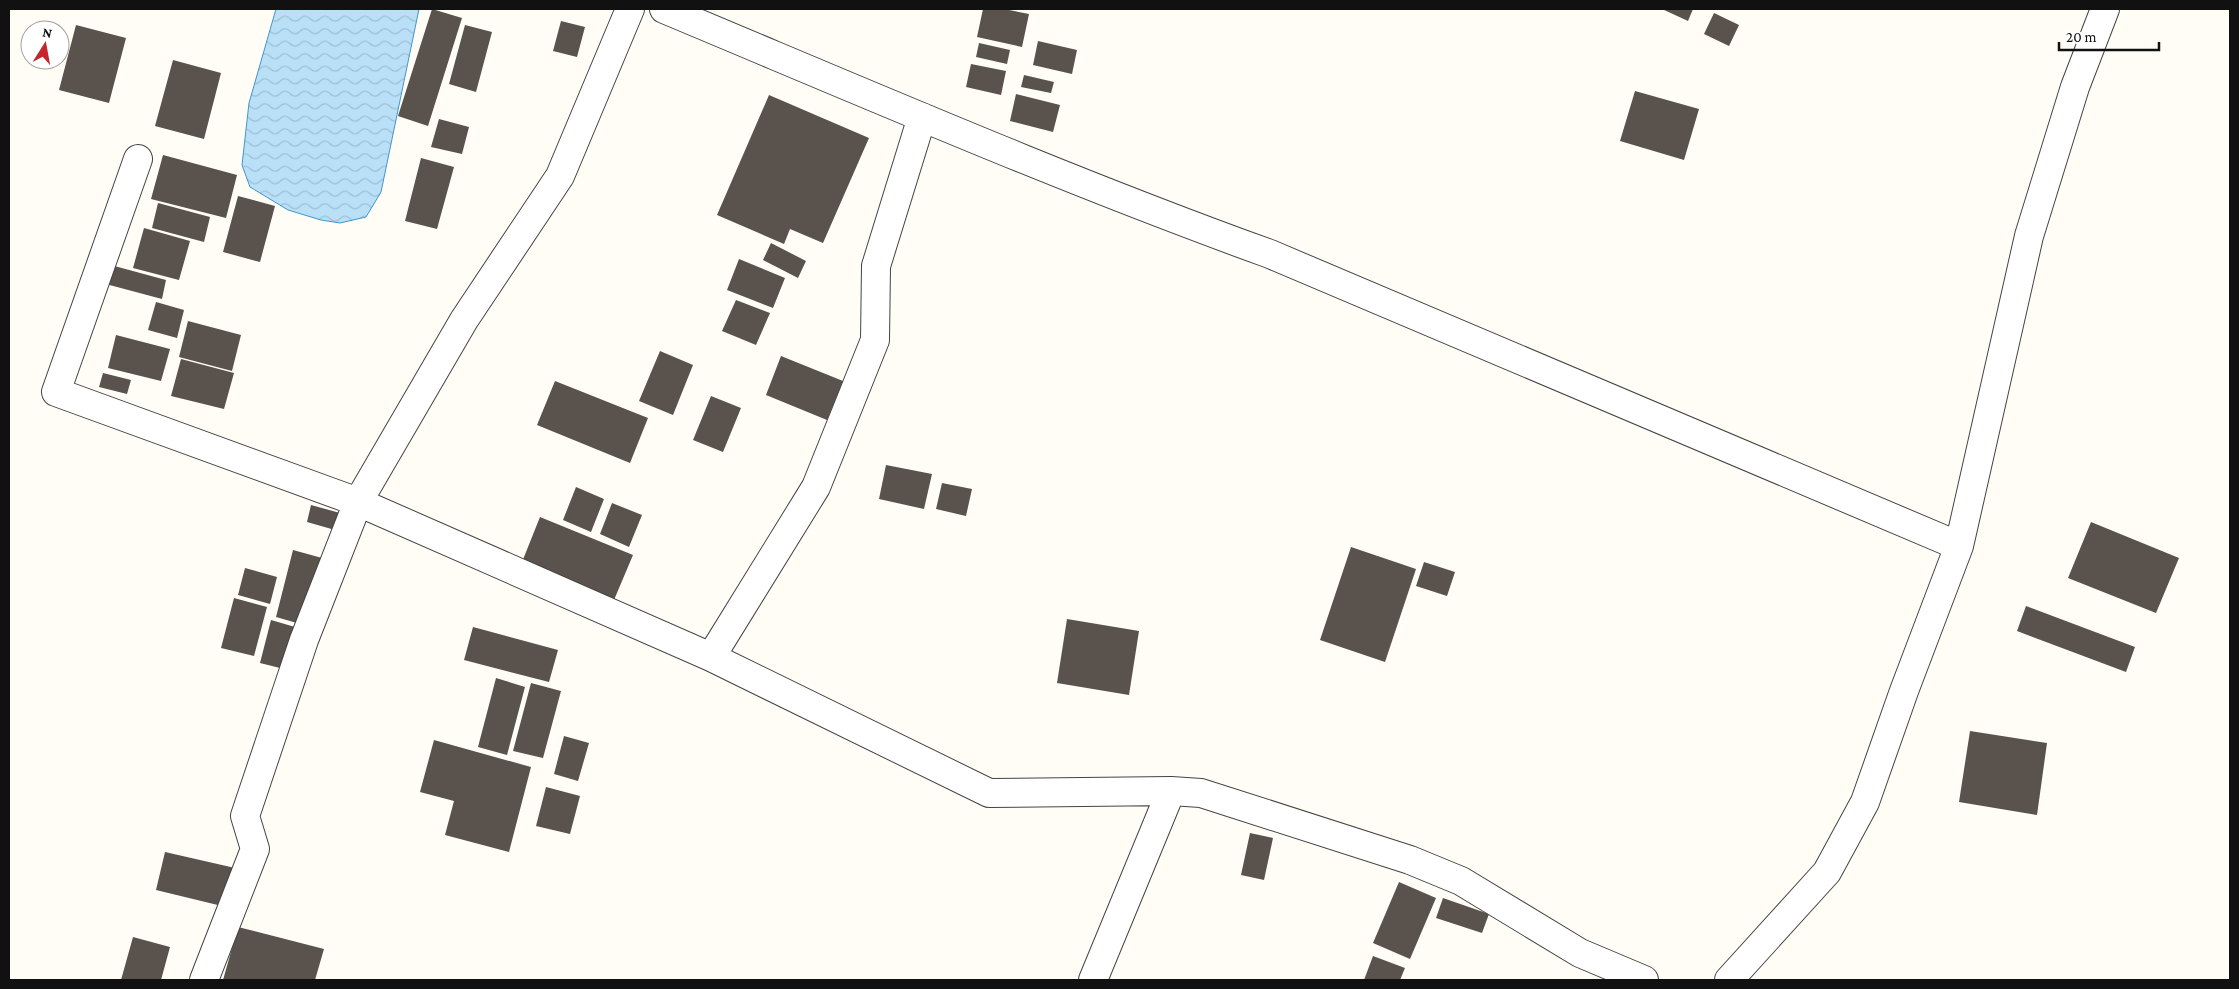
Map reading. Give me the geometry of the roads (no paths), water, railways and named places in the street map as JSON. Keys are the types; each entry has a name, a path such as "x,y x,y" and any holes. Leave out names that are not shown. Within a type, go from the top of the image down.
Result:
{"street":[{"path":"204,980 255,849 245,816 304,640 358,502 464,320 560,176 630,9"},
{"path":"664,9 922,117 1182,222 1270,254 1959,546"},
{"path":"1729,980 1827,872 1866,802 1904,691 1959,546 2029,236 2075,88 2105,9"},
{"path":"710,657 816,487 875,340 876,266 922,117"},
{"path":"138,158 56,392 358,502 710,657 989,793 1171,791 1201,793 1410,860 1461,881 1580,953 1644,980"},
{"path":"1093,980 1171,791"}],"water":[{"path":"276,9 419,9 381,192 366,217 340,223 321,220 288,210 250,187 242,165 249,103"}]}
